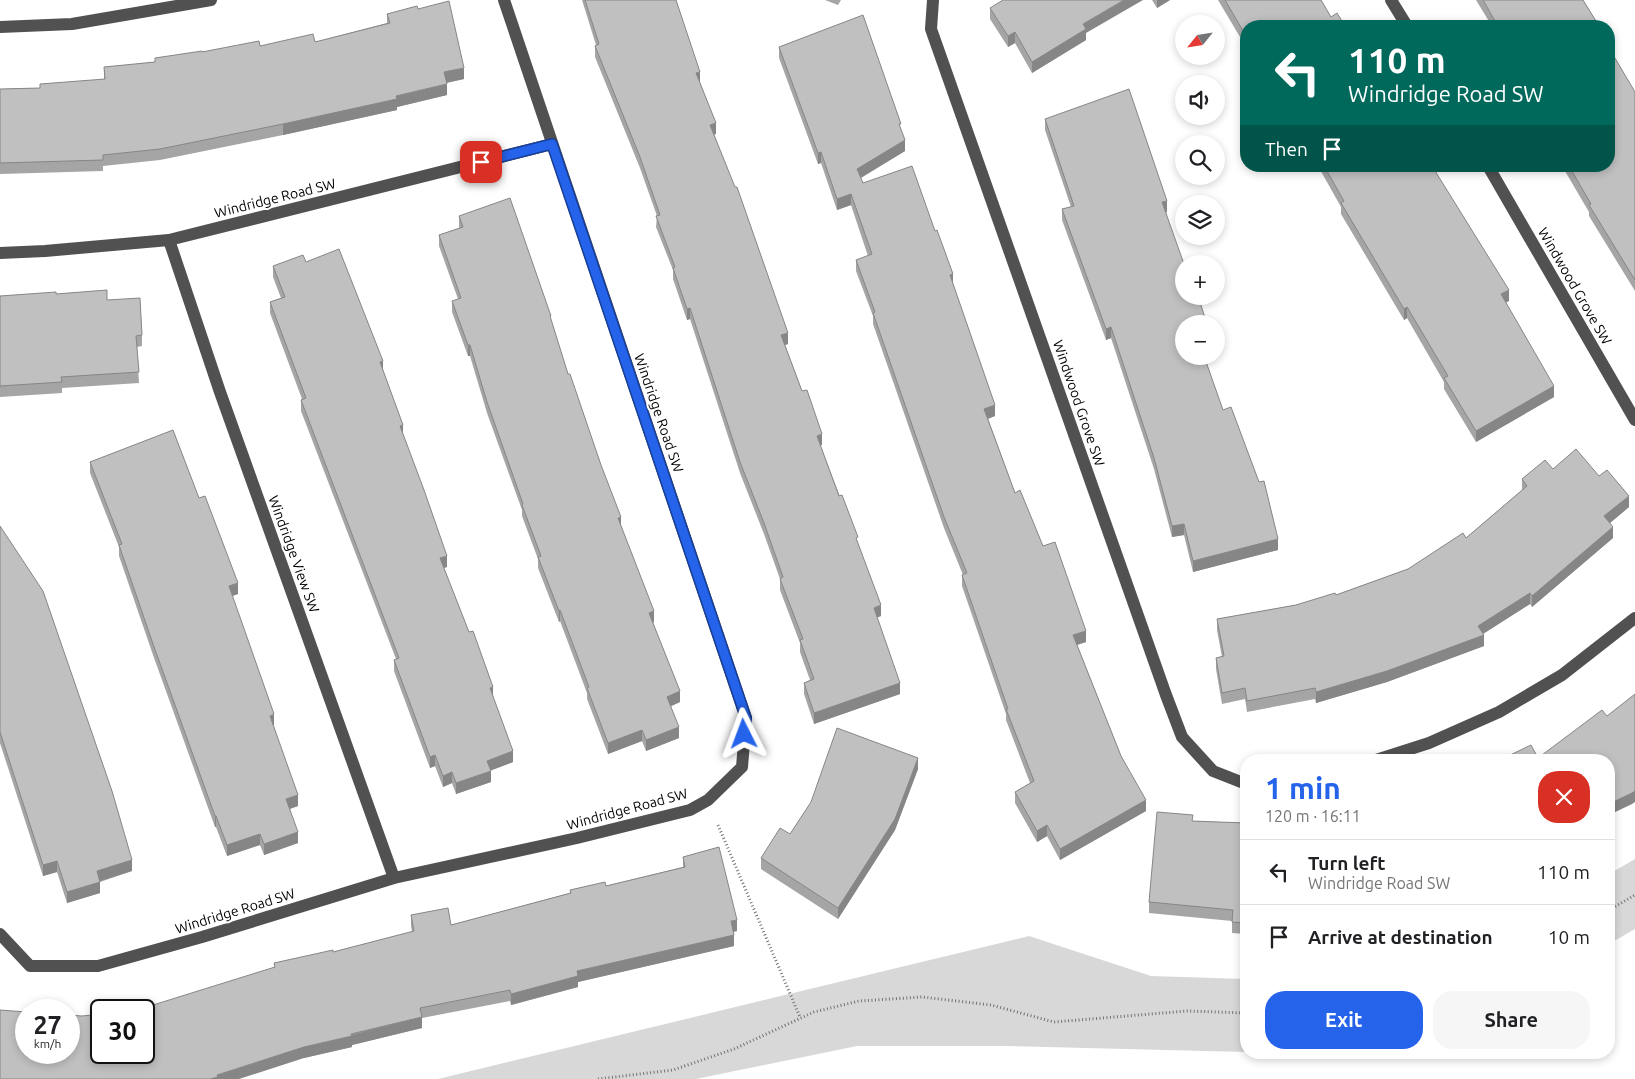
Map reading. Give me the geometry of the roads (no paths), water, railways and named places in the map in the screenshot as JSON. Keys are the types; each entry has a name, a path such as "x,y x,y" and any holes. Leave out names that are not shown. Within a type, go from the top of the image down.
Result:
{"street":[{"path":"0,27 72,24 210,0"},
{"name":"Windridge Road SW","path":"0,934 30,966 98,966 202,937 394,878 578,838 681,813 708,800 742,767 746,718 504,0"},
{"name":"Windwood Grove SW","path":"933,0 931,29 1182,737 1213,771 1240,782"},
{"path":"1391,0 1403,20"},
{"name":"Windridge Road SW","path":"0,253 169,240 552,144"},
{"name":"Windwood Grove SW","path":"1491,172 1635,420"},
{"name":"Windridge View SW","path":"169,240 220,392 394,878"},
{"path":"1395,754 1429,743 1499,712 1562,675 1635,618"}]}
